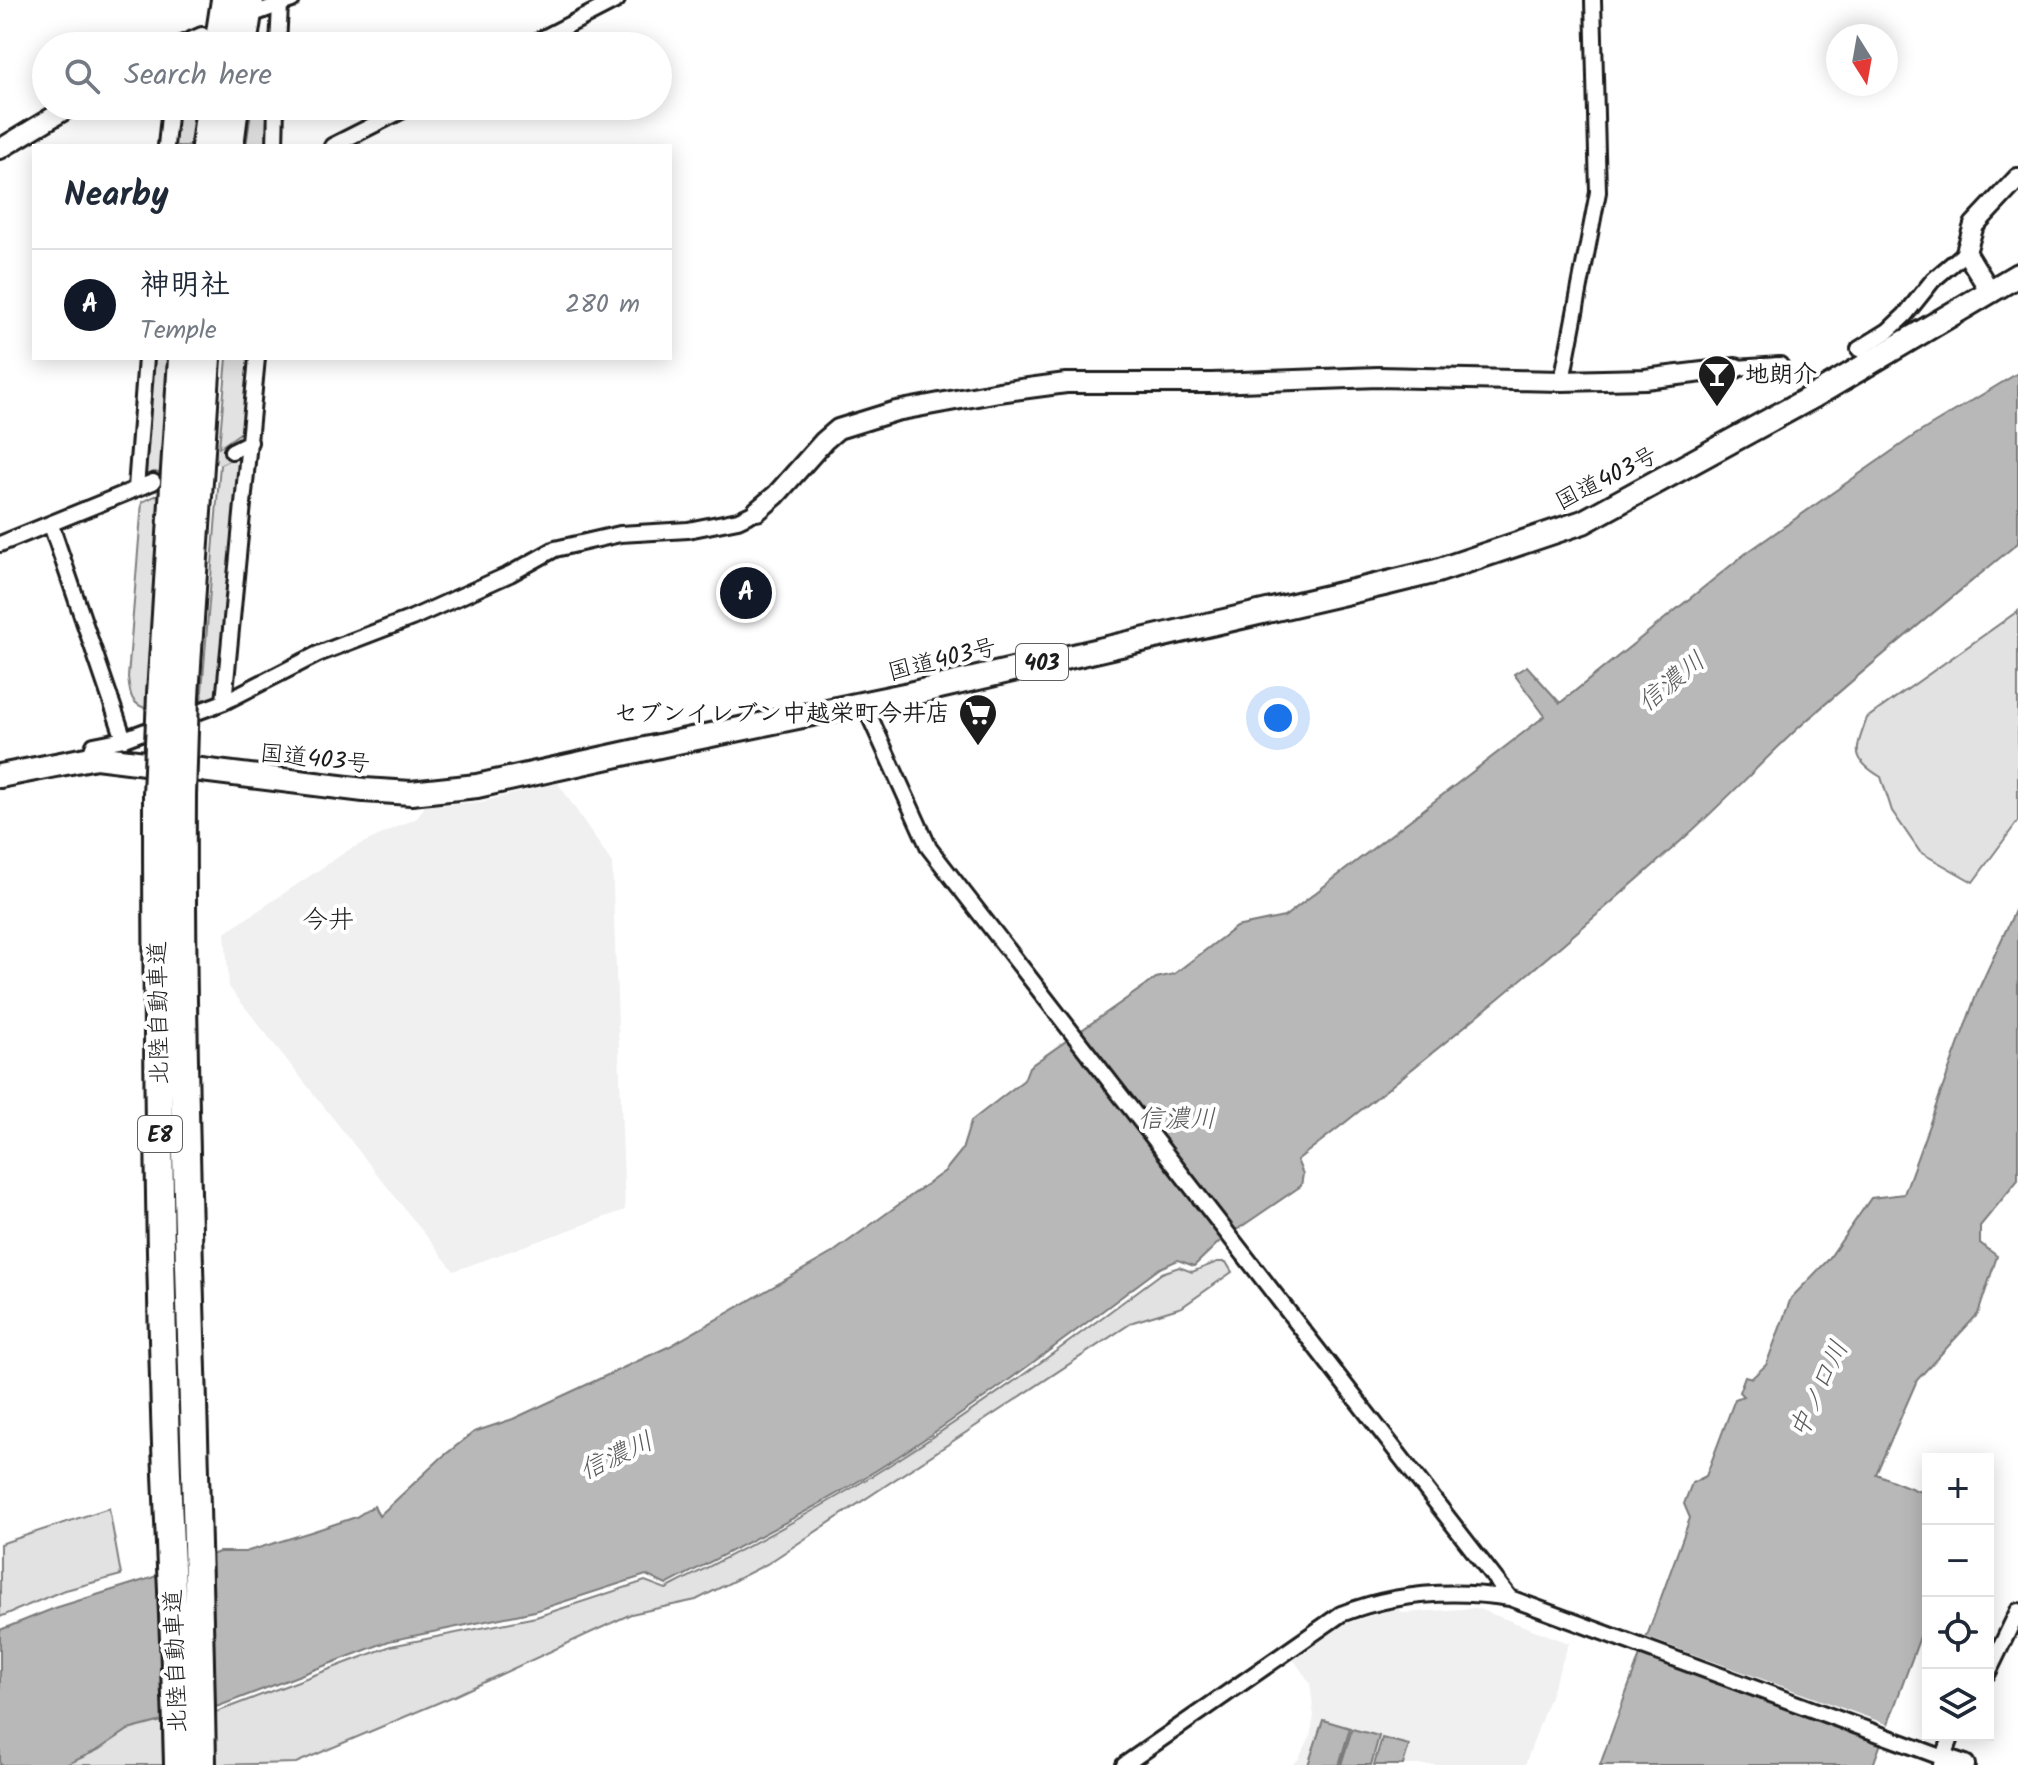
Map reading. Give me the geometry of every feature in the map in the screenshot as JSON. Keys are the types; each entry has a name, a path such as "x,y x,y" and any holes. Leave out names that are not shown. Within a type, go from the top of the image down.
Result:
{"highway":[{"path":"213,32 225,0"},
{"path":"247,32 255,6"},
{"path":"205,144 208,120"},
{"path":"230,144 233,120"},
{"name":"国道403号","path":"0,776 96,757 364,790 411,793 477,786 864,704 1412,577 1583,522 1814,396 2018,275"},
{"name":"北陸自動車道","path":"178,1765 167,1473 159,1060 182,360"},
{"name":"北陸自動車道","path":"173,695 207,360"},
{"name":"北陸自動車道","path":"170,796 183,1045 202,1765"}],"street":[{"path":"555,32 617,0"},
{"path":"1562,381 1598,192 1593,0"},
{"path":"255,6 286,3 281,32"},
{"path":"0,149 48,120"},
{"path":"166,144 169,120"},
{"path":"275,144 276,120"},
{"path":"336,144 383,120"},
{"path":"1859,349 1888,331 1933,280 1966,252 1974,225 2018,178"},
{"path":"1966,252 1991,293"},
{"path":"136,488 146,360"},
{"path":"224,702 257,360"},
{"path":"89,758 94,745 124,739 224,702 318,654 412,618 510,574 555,549 620,534 688,530 738,520 757,511 776,495 838,429 896,411 1066,383 1212,383 1378,377 1562,381 1645,379 1780,365"},
{"path":"232,451 250,442"},
{"path":"0,544 153,482"},
{"path":"51,525 124,739"},
{"path":"864,704 929,848 1510,1598"},
{"path":"1124,1765 1341,1614 1361,1606 1423,1593 1483,1593 1510,1598 1889,1737 1942,1761 1965,1765"},
{"path":"1990,1669 2018,1611"},
{"path":"1942,1761 1950,1741"}],"shaded area":[{"path":"175,120 196,120 192,144 173,144"},
{"path":"250,120 270,120 268,144 246,144"},
{"path":"151,360 174,360 165,474 154,472 143,476"},
{"path":"227,360 250,360 243,431 219,448"},
{"path":"237,456 244,460 217,698 201,704 220,464"},
{"path":"165,491 148,709 132,698 128,677 142,502"},
{"path":"2018,611 2018,821 1973,882 1920,852 1892,811 1881,777 1860,758 1858,746 1867,718"},
{"path":"558,783 612,863 625,1210 454,1271 229,987 225,933 350,849 417,818 425,806 481,802"},
{"path":"1217,1262 1226,1262 1232,1272 1182,1307 1133,1322 767,1564 696,1600 631,1614 454,1696 296,1763 210,1765 208,1717 219,1711 391,1646 536,1617 645,1581 666,1589 871,1477 1000,1392 1162,1273 1179,1267 1192,1272"},
{"path":"109,1508 121,1575 62,1591 0,1617 0,1544"},
{"path":"1396,1608 1403,1613 1476,1608 1569,1643 1525,1765 1292,1765 1310,1737 1314,1716 1310,1683 1294,1660 1341,1625"},
{"path":"162,1712 163,1765 25,1765"}],"water":[{"name":"信濃川","path":"2018,373 2018,543 1823,706 1697,826 1589,922 1297,1160 1303,1174 1301,1186 1219,1242 1194,1266 1178,1260 1160,1268 998,1387 871,1474 666,1585 646,1575 535,1611 389,1641 219,1706 128,1730 98,1750 66,1765 0,1765 0,1630 219,1552 245,1552 356,1517 374,1506 379,1516 474,1432 513,1419 670,1346 832,1253 945,1171 962,1150 971,1121 1024,1080 1029,1067 1156,978 1174,974 1236,927 1284,917 1545,716 1514,674 1527,666 1560,703 1745,554 1915,435"},
{"name":"中ノ口川","path":"2018,904 2018,1180 1980,1226 1980,1243 1997,1256 1978,1314 1917,1380 1876,1474 1922,1493 1922,1631 1873,1765 1600,1765 1690,1518 1684,1504 1692,1483 1706,1476 1735,1399 1743,1396 1739,1392 1745,1376 1752,1378 1766,1365 1791,1298 1828,1260 1871,1198 1904,1194 1977,993"},
{"path":"1323,1720 1350,1728 1339,1765 1308,1765"},
{"path":"1352,1729 1379,1736 1371,1765 1341,1765"},
{"path":"1382,1738 1409,1745 1403,1765 1374,1765"}],"pier":[{"path":"1643,1636 1892,1726 1886,1743 1636,1653"}],"tunnel":[{"path":"196,468 232,451"}],"place":[{"name":"地朗介","path":"1717,408"},
{"name":"神明社","path":"746,593"},
{"name":"セブンイレブン中越栄町今井店","path":"978,747"}],"district":[{"name":"今井","path":"328,919"}]}
